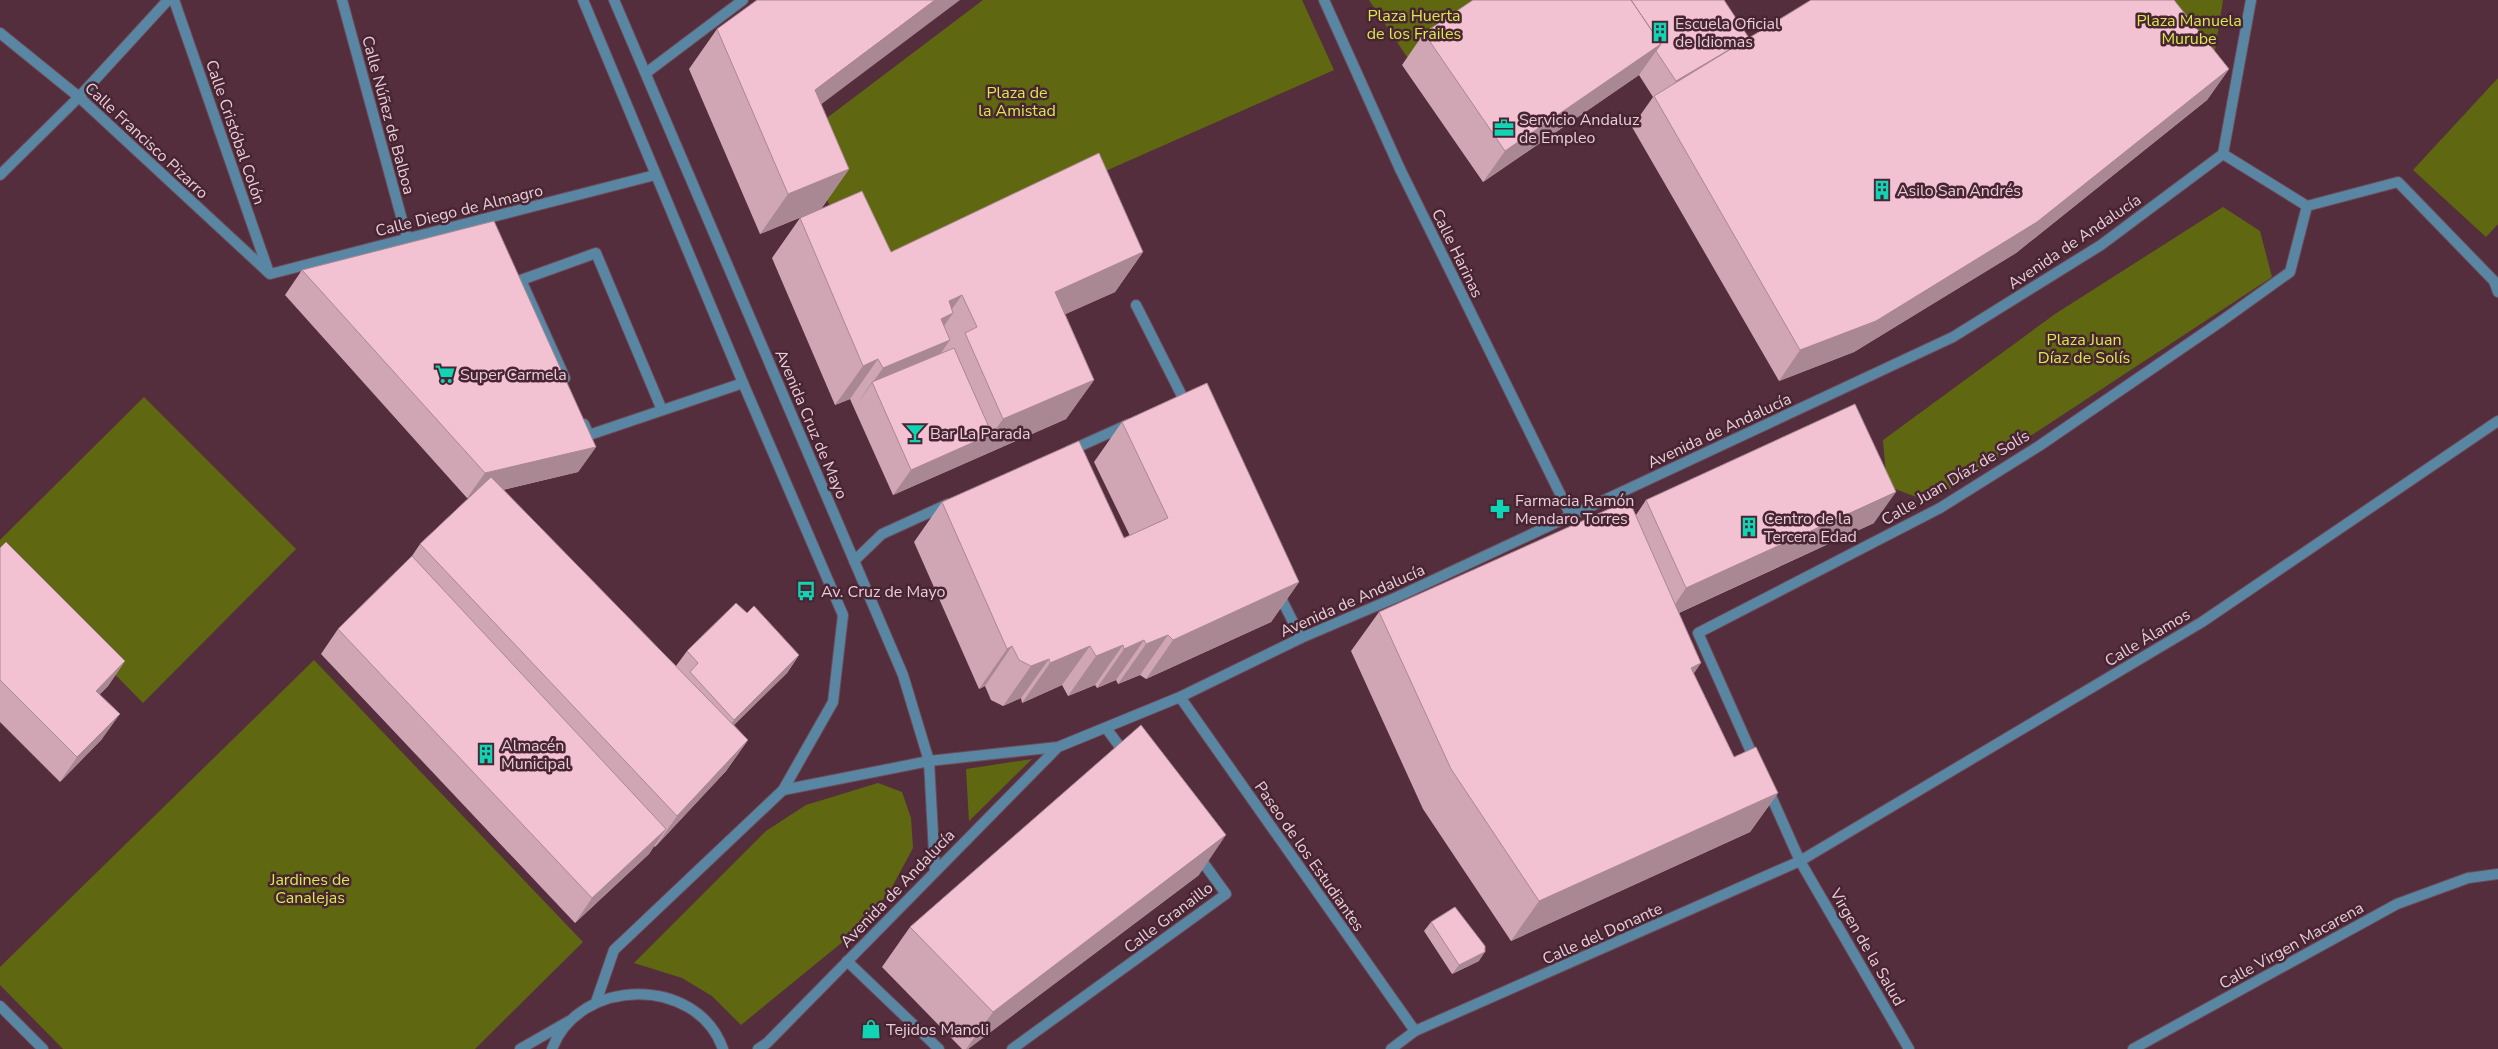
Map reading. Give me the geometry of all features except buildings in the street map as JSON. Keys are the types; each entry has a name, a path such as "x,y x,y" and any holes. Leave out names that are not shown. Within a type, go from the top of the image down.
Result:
{"street":[{"path":"0,175 79,97 168,0"},
{"name":"Calle Cristóbal Colón","path":"174,0 270,274"},
{"name":"Calle Núñez de Balboa","path":"342,0 407,238"},
{"path":"583,0 655,175 843,615 833,702 783,790 614,950 596,1002"},
{"name":"Avenida Cruz de Mayo","path":"614,0 903,675 930,761 935,871"},
{"path":"646,72 743,0"},
{"name":"Calle Harinas","path":"1324,0 1400,169 1571,516"},
{"path":"2251,0 2223,154 2307,206 2398,182 2496,279 2498,292"},
{"name":"Calle Francisco Pizarro","path":"0,33 79,97 270,274"},
{"name":"Avenida de Andalucía","path":"783,790 930,761 1058,747 1180,697 1301,638 1396,597 1953,337 2101,245 2223,154"},
{"name":"Calle Diego de Almagro","path":"270,274 655,175"},
{"name":"Calle Juan Díaz de Solís","path":"1800,861 1698,633 1940,508 2039,446 2230,315 2290,272 2307,206"},
{"path":"569,389 521,280 596,253 662,410"},
{"path":"1136,304 1183,404"},
{"path":"581,417 589,435 743,383"},
{"path":"1060,455 1140,419"},
{"name":"Calle Álamos","path":"1800,861 2202,622 2498,421"},
{"path":"854,561 882,534 962,498"},
{"path":"1275,585 1301,638"},
{"name":"Paseo de los Estudiantes","path":"1180,697 1416,1032"},
{"path":"1106,728 1134,767"},
{"name":"Avenida de Andalucía","path":"758,1049 805,1006 1058,747"},
{"name":"Calle Granaillo","path":"1012,1049 1226,894 1192,846"},
{"name":"Calle del Donante","path":"1392,1049 1416,1032 1800,861"},
{"name":"Virgen de la Salud","path":"1800,861 1909,1049"},
{"name":"Calle Virgen Macarena","path":"2133,1049 2397,904 2468,878 2498,874"},
{"path":"847,961 939,1049"},
{"path":"520,1049 572,1019 596,1002 619,994 643,993 668,998 689,1008 708,1024 723,1049"},
{"path":"0,1006 44,1049"},
{"path":"552,1049 572,1019"}],"green space":[{"name":"Plaza de la Amistad","path":"983,0 1302,0 1334,70 863,278 799,139"},
{"name":"Plaza Huerta de los Frailes","path":"1369,0 1495,0 1407,57"},
{"name":"Plaza Manuela Murube","path":"2131,0 2223,0 2207,100"},
{"path":"2498,78 2498,224 2486,237 2413,170"},
{"name":"Plaza Juan Díaz de Solís","path":"2223,207 2260,231 2272,277 1930,502 1887,486 1883,440 2055,314"},
{"path":"144,397 296,549 143,703 0,557 0,540"},
{"name":"Jardines de Canalejas","path":"314,660 583,942 475,1049 63,1049 0,985 0,967"},
{"path":"1032,759 969,821 966,769"},
{"path":"878,783 902,792 911,818 913,848 891,889 861,927 741,1025 712,996 682,978 634,963 766,831 806,805"}],"place":[{"name":"Escuela Oficial de Idiomas","path":"1660,32"},
{"name":"Servicio Andaluz de Empleo","path":"1504,128"},
{"name":"Asilo San Andrés","path":"1882,190"},
{"name":"Super Carmela","path":"445,374"},
{"name":"Bar La Parada","path":"915,433"},
{"name":"Farmacia Ramón Mendaro Torres","path":"1500,509"},
{"name":"Centro de la Tercera Edad","path":"1749,527"},
{"name":"Av. Cruz de Mayo","path":"806,591"},
{"name":"Almacén Municipal","path":"486,754"},
{"name":"Tejidos Manoli","path":"871,1029"}]}
